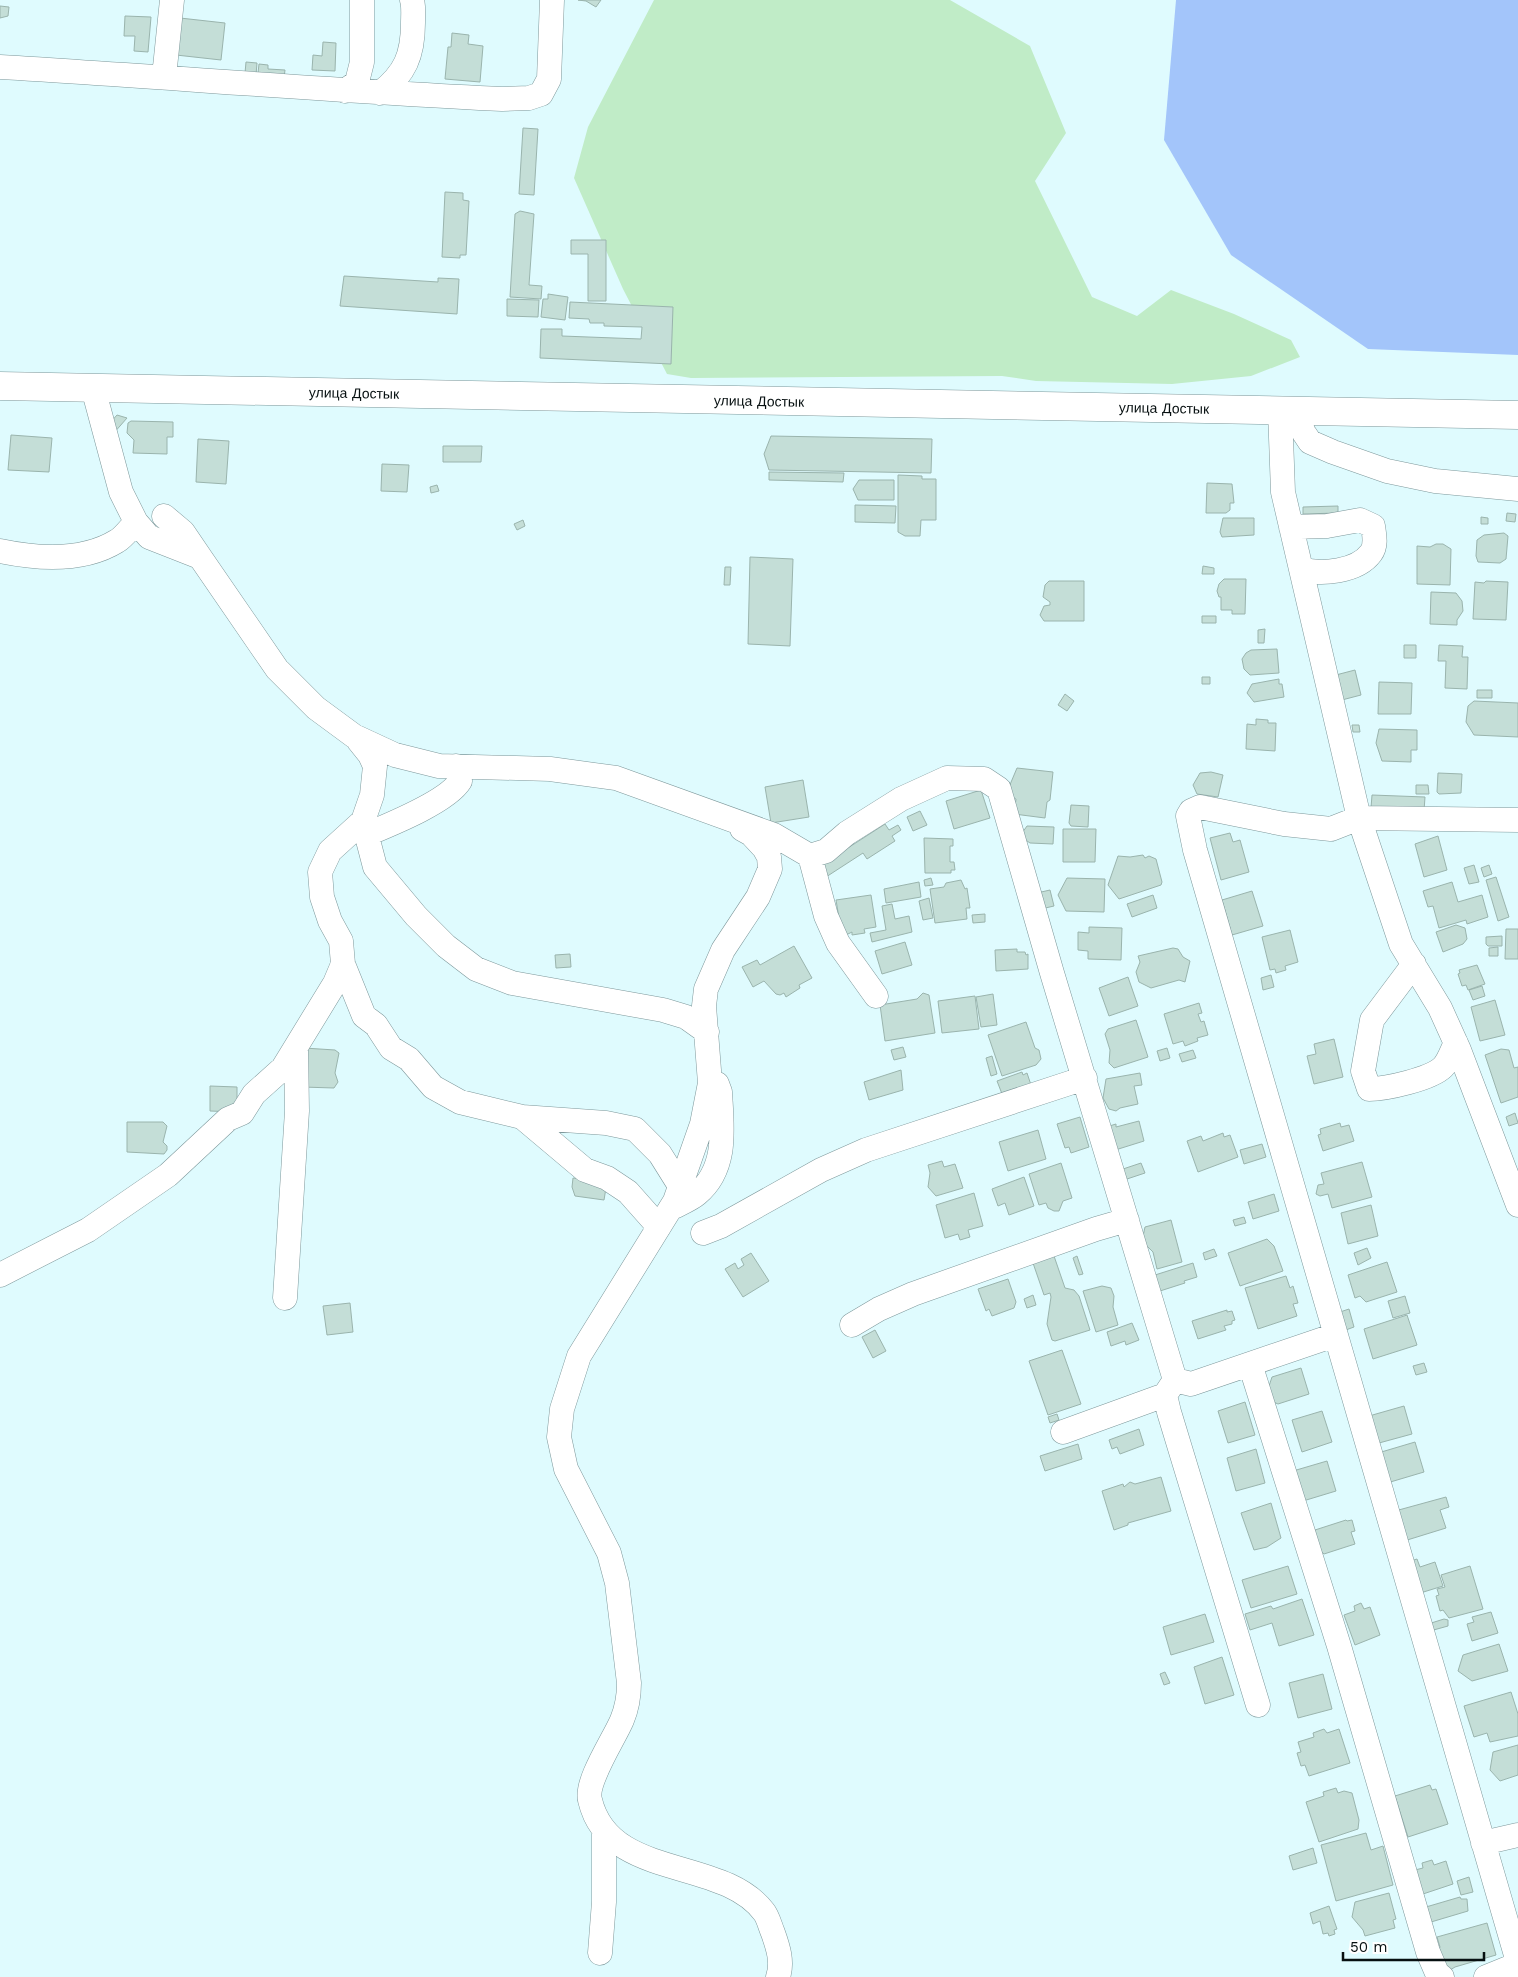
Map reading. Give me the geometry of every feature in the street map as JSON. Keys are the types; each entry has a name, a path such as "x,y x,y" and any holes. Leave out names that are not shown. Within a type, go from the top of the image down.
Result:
{"main road":[{"name":"улица Достык","path":"0,386 1518,415"}],"street":[{"path":"164,77 172,0"},
{"path":"351,87 362,62 362,0"},
{"path":"380,93 401,73 410,53 413,32 412,0"},
{"path":"0,67 351,87 380,93 502,99 529,98 540,94 549,79 552,0"},
{"path":"351,87 382,71 410,53"},
{"path":"93,388 118,484 136,522 149,537 200,557"},
{"path":"1288,410 1281,438 1283,492 1359,818 1401,944 1440,1008 1456,1043 1518,1206"},
{"path":"1288,410 1310,442"},
{"path":"1281,438 1310,442 1387,471 1435,481 1518,489"},
{"path":"164,516 183,532 277,669 316,708 354,736 374,747 415,761 456,766 550,769 616,778 774,835 776,846 769,857 770,869 767,880 723,950 706,989 704,1006 710,1083 702,1124 680,1186 664,1218 579,1356 562,1409 559,1437 566,1469 609,1553 617,1584 629,1683 627,1706 609,1747 595,1771 589,1798 599,1826 612,1838 650,1861 724,1882 744,1892 765,1912 780,1955 778,1977"},
{"path":"1291,527 1327,526 1360,520 1373,526 1375,540 1372,552 1355,564 1338,571 1315,574 1301,569"},
{"path":"0,551 58,557 94,553 119,540 136,522"},
{"path":"354,736 370,755 376,766 372,795 364,828 375,867 446,946 476,969 512,983 663,1010 686,1017 708,1043 720,1092 721,1151 713,1176 697,1194 664,1218"},
{"path":"456,766 460,781 456,788 438,800 364,828 330,851 320,872 322,897 330,921 342,942 343,964 364,1016 376,1025 391,1048 409,1059 433,1087 460,1102 522,1117 606,1123 635,1130 660,1154 680,1186"},
{"path":"776,846 810,856 826,851 847,833 901,799 947,778 984,779 992,782 1000,789 1127,1220 1170,1387 1258,1705"},
{"path":"1486,1977 1518,1963 1195,850 1188,816 1191,811 1200,807 1275,822 1331,829 1359,818 1518,820"},
{"path":"810,856 826,916 838,943 876,996"},
{"path":"0,1275 88,1230 168,1175 228,1119 242,1113 254,1094 282,1068 335,983 343,964"},
{"path":"1414,964 1372,1020 1363,1071 1369,1089 1396,1085 1436,1072 1443,1067 1456,1043"},
{"path":"285,1298 297,1111 296,1047"},
{"path":"703,1233 721,1226 821,1170 866,1150 1022,1097 1085,1078"},
{"path":"522,1117 585,1170 607,1178 664,1218"},
{"path":"852,1325 912,1294 1096,1229 1127,1220"},
{"path":"1063,1432 1170,1387 1191,1384 1335,1335"},
{"path":"1250,1364 1336,1637 1428,1952 1437,1973 1442,1977"},
{"path":"600,1953 604,1902 604,1830"},
{"path":"1483,1843 1518,1835"}],"green space":[{"path":"654,0 950,0 1030,46 1066,133 1035,181 1092,297 1137,316 1171,290 1234,314 1291,340 1300,357 1251,376 1172,384 1036,381 1002,376 691,378 667,374 623,289 574,178 588,127"}],"water":[{"path":"1176,0 1518,0 1518,355 1368,349 1231,255 1164,140"}],"building":[{"path":"578,0 601,0 596,7 586,1"},
{"path":"0,6 9,7 8,16 0,18"},
{"path":"125,16 151,17 148,52 134,51 135,36 124,36"},
{"path":"180,18 225,23 221,60 176,55"},
{"path":"452,33 469,35 468,44 483,46 480,82 445,79 448,47 451,47"},
{"path":"323,42 336,43 335,71 312,70 313,55 322,56"},
{"path":"246,62 257,63 256,75 245,73"},
{"path":"259,64 268,65 268,69 285,70 284,78 258,73"},
{"path":"523,128 538,129 534,195 519,194"},
{"path":"445,192 463,193 463,200 469,201 466,255 460,255 460,258 442,257"},
{"path":"520,211 534,214 529,285 542,286 541,299 510,297 515,214"},
{"path":"571,240 606,240 606,301 588,301 588,254 571,254"},
{"path":"344,276 438,282 438,278 459,279 457,314 340,306"},
{"path":"548,294 568,297 565,320 541,317 543,299 548,299"},
{"path":"507,299 539,300 538,317 507,316"},
{"path":"570,302 673,307 671,364 540,358 541,329 562,329 562,336 641,339 642,327 604,326 604,323 590,323 589,319 569,318"},
{"path":"117,415 127,418 113,434 109,424"},
{"path":"131,421 173,422 173,437 167,437 167,454 133,453 134,440 127,433 128,423"},
{"path":"11,435 52,438 49,472 8,470"},
{"path":"771,436 932,439 931,473 769,470 764,454"},
{"path":"198,439 229,441 226,484 196,482"},
{"path":"443,446 482,446 481,462 443,462"},
{"path":"382,464 409,465 407,492 381,491"},
{"path":"769,472 844,473 843,482 769,480"},
{"path":"898,475 922,476 922,479 936,479 936,520 921,520 920,536 905,536 898,532"},
{"path":"859,480 894,480 894,500 858,500 853,489"},
{"path":"1207,483 1232,484 1234,503 1230,503 1230,510 1226,513 1206,513"},
{"path":"437,485 439,491 431,493 430,487"},
{"path":"855,505 896,506 895,523 855,522"},
{"path":"1338,506 1338,513 1303,514 1303,507"},
{"path":"1507,513 1516,514 1515,522 1506,521"},
{"path":"1481,517 1488,518 1488,524 1481,524"},
{"path":"1223,518 1254,518 1254,535 1222,537 1220,532"},
{"path":"523,520 525,526 517,530 514,524"},
{"path":"1504,533 1508,536 1506,559 1500,563 1478,562 1476,556 1477,540 1484,535"},
{"path":"1436,544 1443,544 1451,549 1450,585 1417,584 1417,546 1430,547"},
{"path":"750,557 793,559 790,646 748,644"},
{"path":"1203,566 1214,568 1214,574 1202,574"},
{"path":"725,567 731,567 730,585 724,585"},
{"path":"1224,579 1246,579 1245,614 1232,614 1232,610 1221,610 1221,597 1219,597 1217,591 1219,584"},
{"path":"1049,581 1084,581 1084,621 1044,621 1040,615 1044,606 1050,605 1050,602 1043,597 1045,585"},
{"path":"1486,581 1508,582 1506,620 1473,619 1475,582 1484,583"},
{"path":"1431,592 1456,593 1462,601 1463,611 1457,620 1457,625 1430,624"},
{"path":"1202,616 1216,616 1216,623 1202,623"},
{"path":"1265,629 1264,643 1258,643 1258,630"},
{"path":"1404,645 1416,645 1416,658 1404,658"},
{"path":"1439,645 1463,646 1462,657 1468,657 1467,689 1445,688 1446,661 1438,661"},
{"path":"1277,649 1279,673 1250,675 1244,669 1242,659 1246,653 1251,650"},
{"path":"1355,670 1361,695 1338,701 1332,676"},
{"path":"1202,677 1210,677 1210,684 1202,684"},
{"path":"1279,679 1279,684 1282,684 1284,697 1254,702 1247,693 1252,684"},
{"path":"1379,682 1412,683 1411,714 1378,714"},
{"path":"1477,690 1492,690 1492,698 1477,698"},
{"path":"1065,694 1074,701 1067,711 1058,705"},
{"path":"1474,701 1518,703 1518,737 1474,735 1466,722 1468,706"},
{"path":"1256,719 1268,720 1268,723 1276,723 1275,751 1246,749 1247,724 1256,725"},
{"path":"1352,725 1359,725 1360,732 1353,732"},
{"path":"1379,729 1417,730 1417,750 1411,750 1411,762 1382,761 1376,743"},
{"path":"1017,768 1053,772 1050,800 1047,802 1045,818 1014,814 1016,799 1012,797 1009,787"},
{"path":"1211,772 1223,775 1218,797 1197,794 1193,785 1200,773"},
{"path":"1438,773 1462,774 1461,793 1439,794 1437,792"},
{"path":"803,780 809,817 771,823 765,787"},
{"path":"1416,785 1428,785 1429,794 1416,794"},
{"path":"981,790 990,818 954,829 946,801"},
{"path":"1372,795 1425,797 1424,811 1371,808"},
{"path":"1071,805 1089,806 1088,827 1071,826 1069,823"},
{"path":"920,811 927,825 913,831 907,817"},
{"path":"885,824 889,830 898,825 901,830 892,836 895,841 867,859 863,853 826,877 823,864"},
{"path":"1027,826 1054,827 1053,844 1030,843 1020,836"},
{"path":"1063,829 1096,829 1095,862 1063,862"},
{"path":"1230,833 1233,842 1240,840 1249,872 1221,880 1210,838"},
{"path":"1438,836 1447,870 1424,877 1415,844"},
{"path":"924,838 953,839 953,846 950,846 950,862 954,862 955,870 951,870 951,873 925,873"},
{"path":"1143,855 1145,858 1149,856 1156,859 1162,882 1161,885 1119,899 1108,885 1118,856"},
{"path":"1474,865 1479,882 1469,884 1464,868"},
{"path":"1489,865 1492,874 1484,877 1481,868"},
{"path":"1496,877 1509,917 1498,921 1486,880"},
{"path":"931,878 933,885 925,886 924,880"},
{"path":"1067,878 1105,879 1104,912 1066,911 1058,895"},
{"path":"961,880 965,889 967,888 970,908 966,908 967,919 935,923 930,889 944,887 946,883"},
{"path":"919,882 921,897 886,903 884,889"},
{"path":"1452,882 1458,902 1482,895 1488,917 1467,924 1466,920 1439,928 1433,906 1428,907 1423,891"},
{"path":"1050,890 1054,906 1041,909 1037,893"},
{"path":"1252,891 1263,926 1232,935 1222,900"},
{"path":"871,895 876,927 864,929 865,933 852,935 852,932 846,935 840,924 836,900"},
{"path":"1153,895 1157,908 1132,917 1127,904"},
{"path":"929,898 933,918 923,920 919,901"},
{"path":"892,904 895,919 909,916 912,932 872,942 870,933 886,930 882,906"},
{"path":"985,914 985,922 973,923 972,915"},
{"path":"1456,925 1465,928 1467,939 1463,944 1443,952 1436,932"},
{"path":"1089,927 1122,928 1121,960 1088,959 1088,951 1078,950 1078,932 1089,933"},
{"path":"1506,929 1518,929 1518,959 1505,959"},
{"path":"1290,930 1298,962 1285,966 1286,970 1276,973 1275,969 1270,970 1262,937"},
{"path":"1502,936 1502,946 1488,946 1486,944 1486,937"},
{"path":"905,942 912,965 882,974 875,951"},
{"path":"794,946 812,978 799,985 800,988 786,997 784,993 776,994 764,981 753,987 742,967 757,960 760,965"},
{"path":"1498,947 1498,956 1489,956 1489,948"},
{"path":"1173,948 1178,949 1183,957 1190,961 1185,982 1179,980 1151,988 1139,982 1136,972 1140,962 1138,956"},
{"path":"1017,949 1017,952 1028,954 1028,969 996,971 995,950"},
{"path":"570,954 571,967 556,968 555,955"},
{"path":"1477,965 1485,984 1468,990 1466,985 1462,986 1458,974 1460,973 1459,970"},
{"path":"1271,975 1274,987 1263,990 1261,978"},
{"path":"1128,977 1138,1006 1109,1016 1099,988"},
{"path":"1482,986 1485,996 1473,1000 1469,990"},
{"path":"923,993 929,995 935,1033 885,1041 880,1005 917,999"},
{"path":"993,994 997,1025 981,1027 976,997"},
{"path":"975,996 979,1029 942,1033 938,1001"},
{"path":"1495,1000 1505,1035 1480,1041 1471,1007"},
{"path":"1199,1003 1202,1013 1198,1014 1201,1022 1204,1021 1208,1035 1197,1038 1198,1041 1185,1046 1183,1041 1173,1044 1164,1014"},
{"path":"1136,1020 1148,1057 1114,1068 1109,1063 1110,1050 1105,1034 1108,1029"},
{"path":"1026,1022 1035,1048 1039,1050 1041,1059 1036,1065 1002,1076 988,1035"},
{"path":"1334,1039 1343,1077 1314,1084 1307,1056 1316,1054 1314,1044"},
{"path":"903,1047 906,1057 894,1060 891,1050"},
{"path":"304,1048 335,1050 339,1053 335,1073 338,1082 334,1088 302,1087"},
{"path":"1167,1048 1170,1058 1160,1061 1157,1051"},
{"path":"1501,1049 1509,1050 1514,1068 1518,1067 1518,1097 1501,1103 1485,1055"},
{"path":"1193,1050 1196,1058 1182,1062 1179,1054"},
{"path":"992,1056 997,1074 991,1076 986,1058"},
{"path":"901,1070 903,1090 869,1100 864,1082"},
{"path":"1022,1072 1023,1075 1027,1073 1031,1085 1004,1099 997,1081"},
{"path":"1140,1073 1142,1085 1134,1086 1138,1104 1120,1108 1116,1111 1109,1109 1103,1098 1106,1079"},
{"path":"210,1086 237,1087 237,1112 210,1111"},
{"path":"1515,1113 1518,1123 1509,1126 1506,1117"},
{"path":"1080,1117 1089,1147 1071,1153 1069,1147 1065,1148 1057,1124"},
{"path":"1139,1121 1144,1141 1112,1151 1106,1127 1116,1124 1116,1127"},
{"path":"127,1122 163,1122 167,1126 163,1142 167,1146 167,1150 164,1154 127,1152"},
{"path":"1340,1123 1341,1127 1349,1125 1354,1141 1323,1151 1318,1135 1321,1134 1320,1129"},
{"path":"1038,1130 1046,1159 1008,1171 999,1142"},
{"path":"1223,1133 1224,1137 1230,1135 1238,1157 1198,1172 1187,1141 1201,1136 1203,1141"},
{"path":"1262,1144 1266,1157 1244,1164 1240,1150"},
{"path":"942,1161 944,1167 955,1164 963,1188 936,1196 928,1187 930,1173 928,1165"},
{"path":"1362,1162 1372,1197 1332,1208 1328,1194 1320,1196 1316,1194 1318,1185 1324,1184 1321,1173"},
{"path":"1061,1163 1072,1198 1063,1201 1059,1211 1054,1211 1048,1208 1046,1203 1039,1205 1029,1174"},
{"path":"1141,1163 1145,1173 1124,1180 1120,1170"},
{"path":"1024,1177 1034,1206 1009,1215 1005,1203 998,1206 992,1189"},
{"path":"573,1178 607,1182 604,1200 575,1196 572,1187"},
{"path":"974,1193 983,1226 968,1230 970,1237 960,1240 958,1234 945,1238 936,1205"},
{"path":"1274,1194 1279,1211 1253,1219 1248,1202"},
{"path":"1371,1205 1378,1236 1348,1244 1341,1213"},
{"path":"1244,1217 1246,1223 1235,1226 1233,1220"},
{"path":"1171,1220 1182,1262 1157,1269 1153,1252 1142,1241 1145,1227"},
{"path":"1267,1239 1274,1246 1283,1271 1240,1286 1228,1253"},
{"path":"1367,1248 1371,1258 1358,1265 1354,1253"},
{"path":"1214,1249 1217,1256 1205,1260 1203,1253"},
{"path":"751,1253 769,1281 743,1297 725,1269 735,1263 738,1269 744,1265 741,1259"},
{"path":"1054,1256 1065,1288 1074,1290 1079,1296 1090,1330 1055,1341 1052,1340 1047,1324 1050,1293 1044,1295 1033,1263"},
{"path":"1077,1256 1083,1274 1079,1275 1073,1258"},
{"path":"1387,1262 1397,1292 1366,1302 1360,1296 1355,1298 1348,1275"},
{"path":"1193,1263 1197,1277 1160,1291 1155,1275"},
{"path":"1286,1276 1290,1288 1293,1286 1298,1303 1293,1304 1297,1316 1258,1329 1245,1288"},
{"path":"1008,1279 1016,1302 1014,1308 992,1316 989,1309 986,1311 978,1289"},
{"path":"1102,1286 1111,1288 1114,1296 1113,1307 1118,1325 1096,1332 1083,1291"},
{"path":"1033,1295 1036,1305 1027,1308 1024,1299"},
{"path":"1405,1296 1410,1313 1393,1318 1388,1301"},
{"path":"350,1303 353,1332 327,1335 323,1306"},
{"path":"1349,1309 1354,1327 1343,1331 1337,1313"},
{"path":"1227,1310 1227,1312 1232,1311 1235,1320 1232,1321 1232,1324 1224,1326 1226,1330 1198,1339 1192,1321"},
{"path":"1407,1315 1417,1345 1373,1359 1364,1329"},
{"path":"1132,1323 1139,1340 1126,1345 1125,1341 1111,1346 1107,1332"},
{"path":"875,1330 886,1351 873,1358 862,1337"},
{"path":"1062,1350 1081,1404 1048,1415 1029,1361"},
{"path":"1424,1363 1427,1372 1416,1375 1413,1366"},
{"path":"1301,1368 1309,1394 1278,1404 1269,1400 1267,1392 1272,1377"},
{"path":"1245,1402 1255,1435 1228,1443 1218,1411"},
{"path":"1404,1406 1412,1434 1379,1443 1369,1416"},
{"path":"1322,1411 1332,1442 1302,1452 1292,1420"},
{"path":"1057,1414 1059,1420 1050,1423 1048,1417"},
{"path":"1139,1429 1144,1445 1120,1454 1117,1447 1112,1449 1109,1440"},
{"path":"1415,1442 1424,1472 1387,1483 1378,1453"},
{"path":"1078,1444 1082,1459 1045,1471 1040,1456"},
{"path":"1256,1449 1265,1483 1236,1491 1227,1458"},
{"path":"1327,1461 1336,1491 1303,1501 1293,1471"},
{"path":"1161,1477 1171,1511 1128,1523 1128,1525 1114,1530 1102,1491 1123,1484 1124,1487 1130,1482 1135,1484"},
{"path":"1446,1497 1449,1507 1440,1510 1446,1528 1404,1541 1395,1511"},
{"path":"1271,1503 1281,1538 1267,1547 1254,1550 1241,1513"},
{"path":"1346,1520 1352,1520 1355,1531 1351,1532 1355,1544 1324,1554 1313,1544 1315,1530"},
{"path":"1417,1559 1420,1567 1435,1562 1443,1586 1417,1594 1407,1562"},
{"path":"1288,1566 1297,1594 1251,1608 1242,1580"},
{"path":"1470,1566 1483,1609 1449,1618 1443,1610 1440,1611 1436,1596 1439,1595 1437,1589 1445,1587 1441,1575"},
{"path":"1302,1599 1314,1635 1279,1646 1272,1623 1250,1630 1245,1614 1271,1606 1273,1609"},
{"path":"1361,1603 1364,1609 1370,1607 1380,1635 1355,1645 1344,1615 1355,1611 1354,1606"},
{"path":"1491,1612 1498,1633 1472,1641 1467,1624 1474,1622 1472,1617"},
{"path":"1205,1614 1214,1642 1171,1655 1163,1627"},
{"path":"1444,1619 1448,1620 1448,1626 1430,1631 1428,1624"},
{"path":"1499,1644 1508,1671 1472,1681 1458,1671 1463,1655"},
{"path":"1222,1657 1234,1695 1205,1704 1194,1667"},
{"path":"1165,1672 1170,1683 1164,1685 1160,1674"},
{"path":"1323,1674 1332,1709 1298,1718 1289,1683"},
{"path":"1511,1692 1518,1714 1518,1736 1490,1742 1487,1733 1474,1737 1464,1706"},
{"path":"1324,1729 1327,1733 1339,1729 1350,1763 1309,1776 1305,1765 1301,1766 1297,1753 1301,1752 1298,1742 1314,1737 1313,1733"},
{"path":"1518,1745 1518,1775 1500,1781 1490,1770 1493,1752"},
{"path":"1430,1785 1432,1790 1436,1789 1448,1824 1408,1837 1395,1796"},
{"path":"1336,1788 1338,1793 1344,1791 1352,1793 1359,1820 1358,1829 1319,1842 1306,1802 1324,1796 1323,1792"},
{"path":"1366,1833 1371,1850 1383,1846 1393,1885 1336,1901 1321,1845"},
{"path":"1313,1848 1317,1863 1293,1870 1289,1856"},
{"path":"1432,1860 1434,1865 1446,1861 1453,1884 1423,1894 1415,1870 1423,1868 1422,1863"},
{"path":"1469,1877 1473,1892 1461,1895 1457,1881"},
{"path":"1389,1893 1396,1919 1393,1920 1395,1928 1365,1936 1363,1930 1352,1917 1355,1902"},
{"path":"1460,1897 1461,1899 1467,1899 1468,1911 1431,1922 1426,1907"},
{"path":"1329,1906 1337,1929 1334,1930 1335,1934 1329,1936 1328,1933 1323,1934 1320,1921 1313,1924 1310,1913"},
{"path":"1487,1923 1496,1955 1455,1967 1447,1972 1436,1958 1440,1947 1437,1937"}]}
